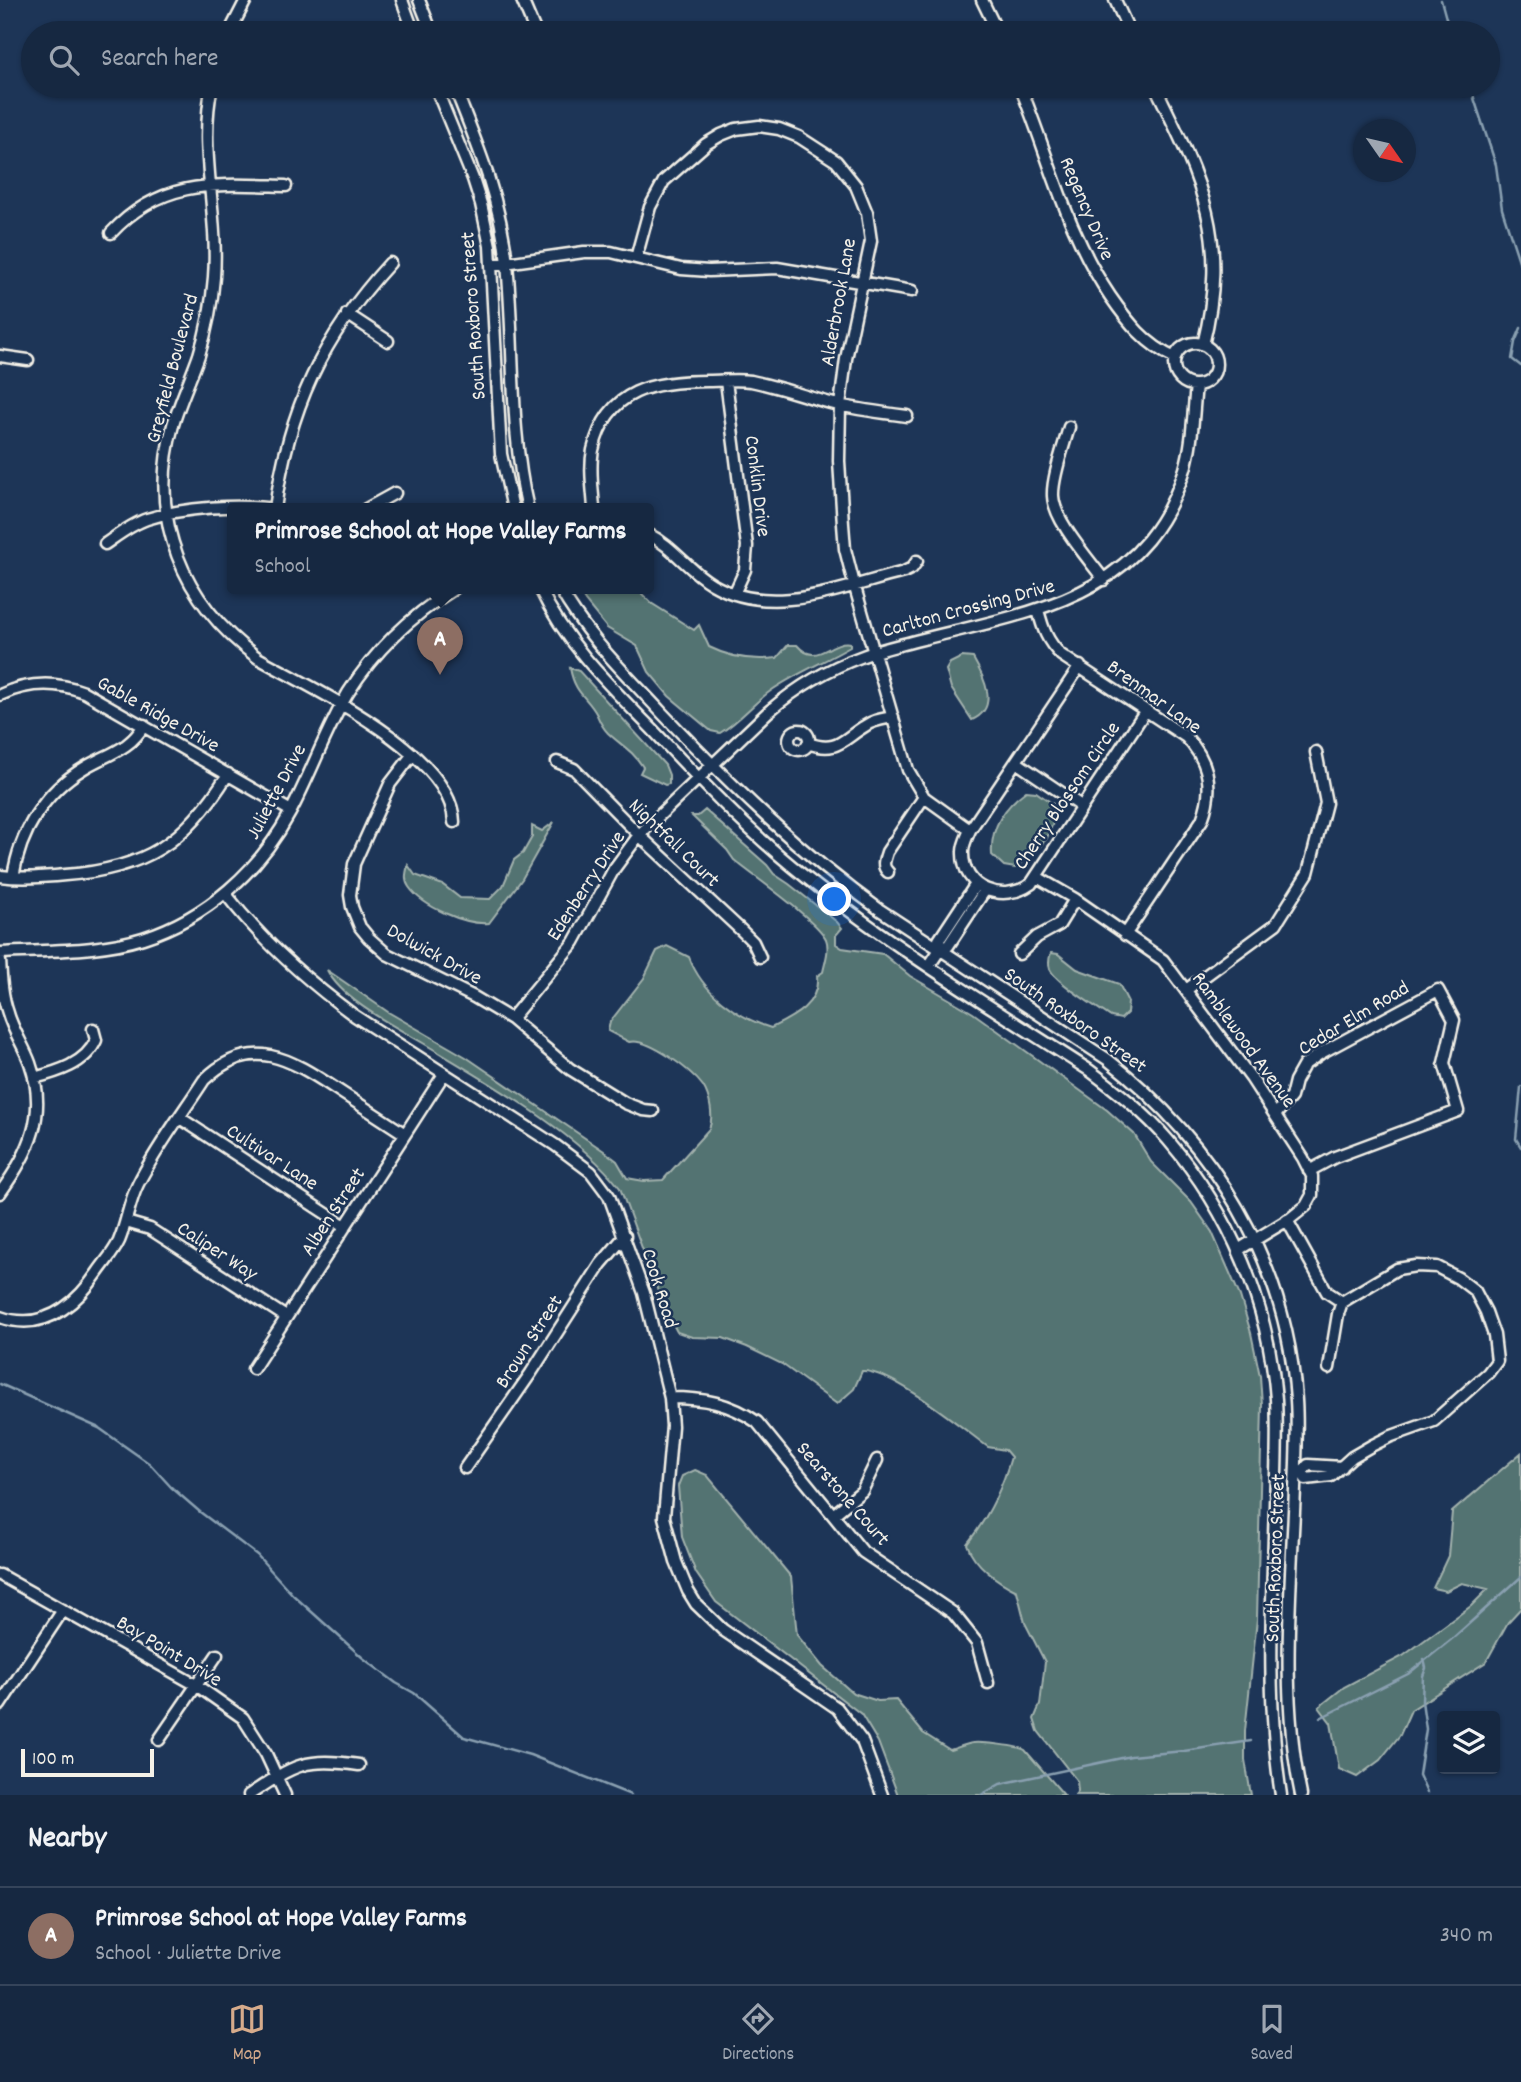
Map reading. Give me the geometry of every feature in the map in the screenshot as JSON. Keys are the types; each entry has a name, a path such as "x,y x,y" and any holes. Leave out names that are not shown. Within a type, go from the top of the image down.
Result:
{"street":[{"path":"237,21 246,0"},
{"path":"402,0 410,21"},
{"path":"419,0 427,21"},
{"path":"522,0 531,21"},
{"path":"982,0 992,21"},
{"path":"1115,0 1125,21"},
{"name":"Greyfield Boulevard","path":"211,98 207,131 214,278 200,352 167,447 164,488 174,546 185,576 197,597 224,630 258,658 378,726 413,754 429,770 445,793 453,808 454,822"},
{"name":"South Roxboro Street","path":"440,98 478,194 489,246 500,454 512,503"},
{"name":"South Roxboro Street","path":"459,98 490,180 500,217 507,263 517,452 527,503"},
{"name":"Regency Drive","path":"1024,98 1063,208 1084,255 1135,330 1154,346 1175,358"},
{"path":"1162,98 1194,168 1211,230 1213,287 1203,345"},
{"name":"Alderbrook Lane","path":"636,258 653,201 669,175 721,135 736,129 759,126 779,129 799,137 826,153 845,170 856,186 870,226 869,258 846,359 840,405 839,461 845,549 908,770 924,797"},
{"path":"111,233 125,218 171,192 211,184 286,186"},
{"path":"491,265 596,251 681,269 709,271 761,267 912,291"},
{"path":"277,503 285,451 299,403 320,358 347,314 390,263"},
{"path":"347,314 388,341"},
{"path":"1189,344 1203,345 1213,354 1216,368 1209,380 1196,385 1183,382 1175,371 1175,358 1183,347 1189,344"},
{"path":"0,356 28,360"},
{"path":"594,503 593,453 601,428 619,404 633,393 657,384 671,381 749,381 840,405 906,416"},
{"name":"Conklin Drive","path":"726,381 747,547 744,570 734,594"},
{"name":"Carlton Crossing Drive","path":"699,778 789,694 835,666 873,652 1038,610 1074,597 1104,580 1141,546 1177,491 1189,452 1196,385"},
{"path":"1069,427 1053,491 1054,505 1104,580"},
{"path":"377,503 395,493"},
{"path":"105,544 146,519 227,508"},
{"path":"654,538 709,582 750,599 784,601 909,570 917,561"},
{"name":"Juliette Drive","path":"0,953 95,947 142,938 185,920 225,893 266,852 292,811 342,705 361,674 393,637 447,594"},
{"name":"South Roxboro Street","path":"543,594 556,617 591,664 755,833 850,912 1089,1070 1146,1116 1192,1170 1226,1224 1261,1313 1269,1345 1276,1397 1277,1457 1270,1680 1272,1723 1281,1795"},
{"name":"South Roxboro Street","path":"563,594 581,622 712,765 816,862 870,902 1107,1059 1134,1080 1183,1129 1228,1190 1255,1240 1269,1276 1283,1322 1293,1373 1299,1472 1289,1697 1295,1764 1301,1795"},
{"name":"Brenmar Lane","path":"1038,610 1049,643 1061,654 1179,732 1193,744 1206,768 1209,795 1202,820 1125,934"},
{"path":"929,966 940,949 939,940 981,887 964,862 964,846 970,830 1080,666"},
{"name":"Gable Ridge Drive","path":"0,695 28,685 42,684 64,686 84,692 292,811"},
{"name":"Cherry Blossom Circle","path":"981,887 998,894 1010,894 1025,888 1037,877 1146,710"},
{"path":"808,743 821,747 838,745 872,722 892,717"},
{"path":"13,877 27,831 44,802 83,768 130,745 144,725"},
{"path":"1186,990 1276,924 1308,873 1326,803 1316,752"},
{"name":"Dolwick Drive","path":"413,754 390,785 354,864 350,895 356,920 369,938 387,954 474,997 511,1019 570,1069 625,1104 653,1111"},
{"name":"Nightfall Court","path":"558,762 574,768 639,835 748,936 760,957"},
{"path":"1016,762 1081,806"},
{"path":"0,876 94,873 133,863 183,832 197,819 228,774"},
{"name":"Edenberry Drive","path":"511,1019 574,942 614,869 639,835 699,778"},
{"path":"888,872 884,861 887,852 924,797 970,830"},
{"name":"Ramblewood Avenue","path":"1037,877 1163,960 1276,1114 1310,1171"},
{"name":"Cook Road","path":"225,893 263,939 327,995 555,1145 591,1172 609,1196 644,1293 670,1398 672,1426 664,1517 676,1562 688,1591 696,1604 723,1630 825,1699 845,1717 862,1741 882,1795"},
{"path":"1019,954 1037,936 1059,926 1075,900"},
{"path":"0,960 7,1012 30,1062 37,1101 33,1133 21,1164 4,1179 0,1193"},
{"name":"Cedar Elm Road","path":"1276,1114 1291,1097 1295,1081 1304,1065 1438,990 1454,1020 1444,1063 1458,1111 1335,1157 1310,1171"},
{"path":"34,1078 67,1067 88,1052 96,1040 93,1030"},
{"path":"0,1317 23,1322 56,1315 68,1308 86,1290 118,1243 139,1182 180,1118 214,1070 235,1058 261,1054 298,1065 405,1134"},
{"name":"Alben Street","path":"253,1369 444,1074"},
{"name":"Cultivar Lane","path":"180,1118 345,1226"},
{"path":"1238,1250 1306,1206 1312,1195 1310,1171"},
{"path":"1287,1220 1327,1292 1342,1302"},
{"name":"Caliper Way","path":"126,1223 150,1229 286,1317"},
{"name":"Brown Street","path":"465,1468 531,1373 601,1264 625,1236"},
{"path":"1299,1472 1307,1465 1342,1467 1352,1457 1389,1437 1434,1421 1497,1362 1494,1335 1475,1291 1458,1278 1437,1267 1396,1269 1342,1302 1329,1368"},
{"name":"Searstone Court","path":"670,1398 713,1401 742,1411 757,1422 863,1552 953,1613 977,1643 988,1683"},
{"path":"833,1515 862,1490 877,1460"},
{"name":"Bay Point Drive","path":"0,1576 197,1685 243,1718 266,1754 285,1795"},
{"path":"0,1706 62,1610"},
{"path":"159,1740 217,1655"},
{"path":"249,1795 294,1767 316,1761 359,1765"}],"green space":[{"path":"581,594 642,594 651,603 694,630 699,625 709,647 751,659 777,658 788,645 797,645 811,654 843,643 850,643 850,647 772,690 720,733 711,731 669,696 649,672 637,646 607,628"},
{"path":"962,657 973,658 987,692 986,708 972,720 951,688 946,670 950,663"},
{"path":"570,668 579,671 665,765 669,784 665,785 640,773 643,767 631,752 604,729 578,690"},
{"path":"1026,791 1036,792 1056,806 1057,813 1047,838 1033,854 1015,868 1004,866 992,855 993,836 1005,811"},
{"path":"705,810 774,874 837,922 842,928 836,935 836,944 842,948 883,954 910,976 973,1013 1107,1110 1134,1134 1151,1162 1191,1202 1212,1232 1240,1296 1260,1376 1262,1405 1257,1619 1245,1731 1245,1760 1251,1795 1075,1795 1078,1791 1077,1781 1038,1731 1034,1719 1040,1705 1045,1662 1025,1623 1017,1591 988,1572 975,1559 967,1544 988,1513 1003,1480 1011,1457 1005,1450 988,1447 909,1390 875,1373 862,1371 854,1389 837,1404 782,1364 747,1347 723,1338 692,1337 677,1332 663,1305 620,1188 601,1167 580,1147 529,1108 356,1002 334,981 327,970 388,1012 466,1057 604,1151 617,1161 627,1178 663,1180 709,1129 711,1113 708,1096 703,1086 669,1056 647,1045 629,1042 608,1031 610,1022 644,978 657,951 667,946 689,957 702,981 722,1002 745,1017 771,1028 796,1014 810,1002 817,986 817,976 823,972 827,951 826,939 811,921 734,860 692,816 698,816"},
{"path":"554,822 522,879 489,923 457,918 434,908 415,894 407,884 408,865 415,875 443,885 460,898 490,899 503,886 514,860 523,853 532,837 532,826 542,831"},
{"path":"1051,953 1058,954 1077,969 1119,984 1128,1002 1127,1013 1121,1019 1111,1017 1068,988 1050,969"},
{"path":"1521,1453 1521,1608 1508,1622 1486,1662 1411,1710 1400,1735 1380,1760 1357,1777 1339,1769 1331,1723 1319,1707 1344,1687 1403,1656 1471,1606 1488,1589 1462,1583 1446,1591 1433,1588 1448,1556 1452,1512"},
{"path":"695,1470 707,1475 791,1577 797,1635 822,1666 853,1693 878,1701 896,1700 923,1733 950,1750 977,1743 1025,1750 1064,1795 898,1795 878,1742 861,1714 716,1602 696,1573 682,1537 678,1486 682,1476"}],"waterway":[{"path":"1441,0 1447,21"},
{"path":"1474,98 1496,165 1502,209 1521,267"},
{"path":"1521,328 1512,359 1521,366"},
{"path":"1521,1087 1516,1139 1521,1147"},
{"path":"0,1384 99,1428 150,1464 200,1512 257,1555 293,1595 363,1658 414,1693 464,1737 530,1755 631,1795"},
{"path":"1320,1718 1408,1674 1521,1577"},
{"path":"1424,1659 1426,1668 1422,1701 1426,1729 1419,1775 1427,1793"},
{"path":"981,1795 1000,1784 1131,1756 1251,1741"}],"place":[{"name":"Primrose School at Hope Valley Farms","path":"440,675"}]}
